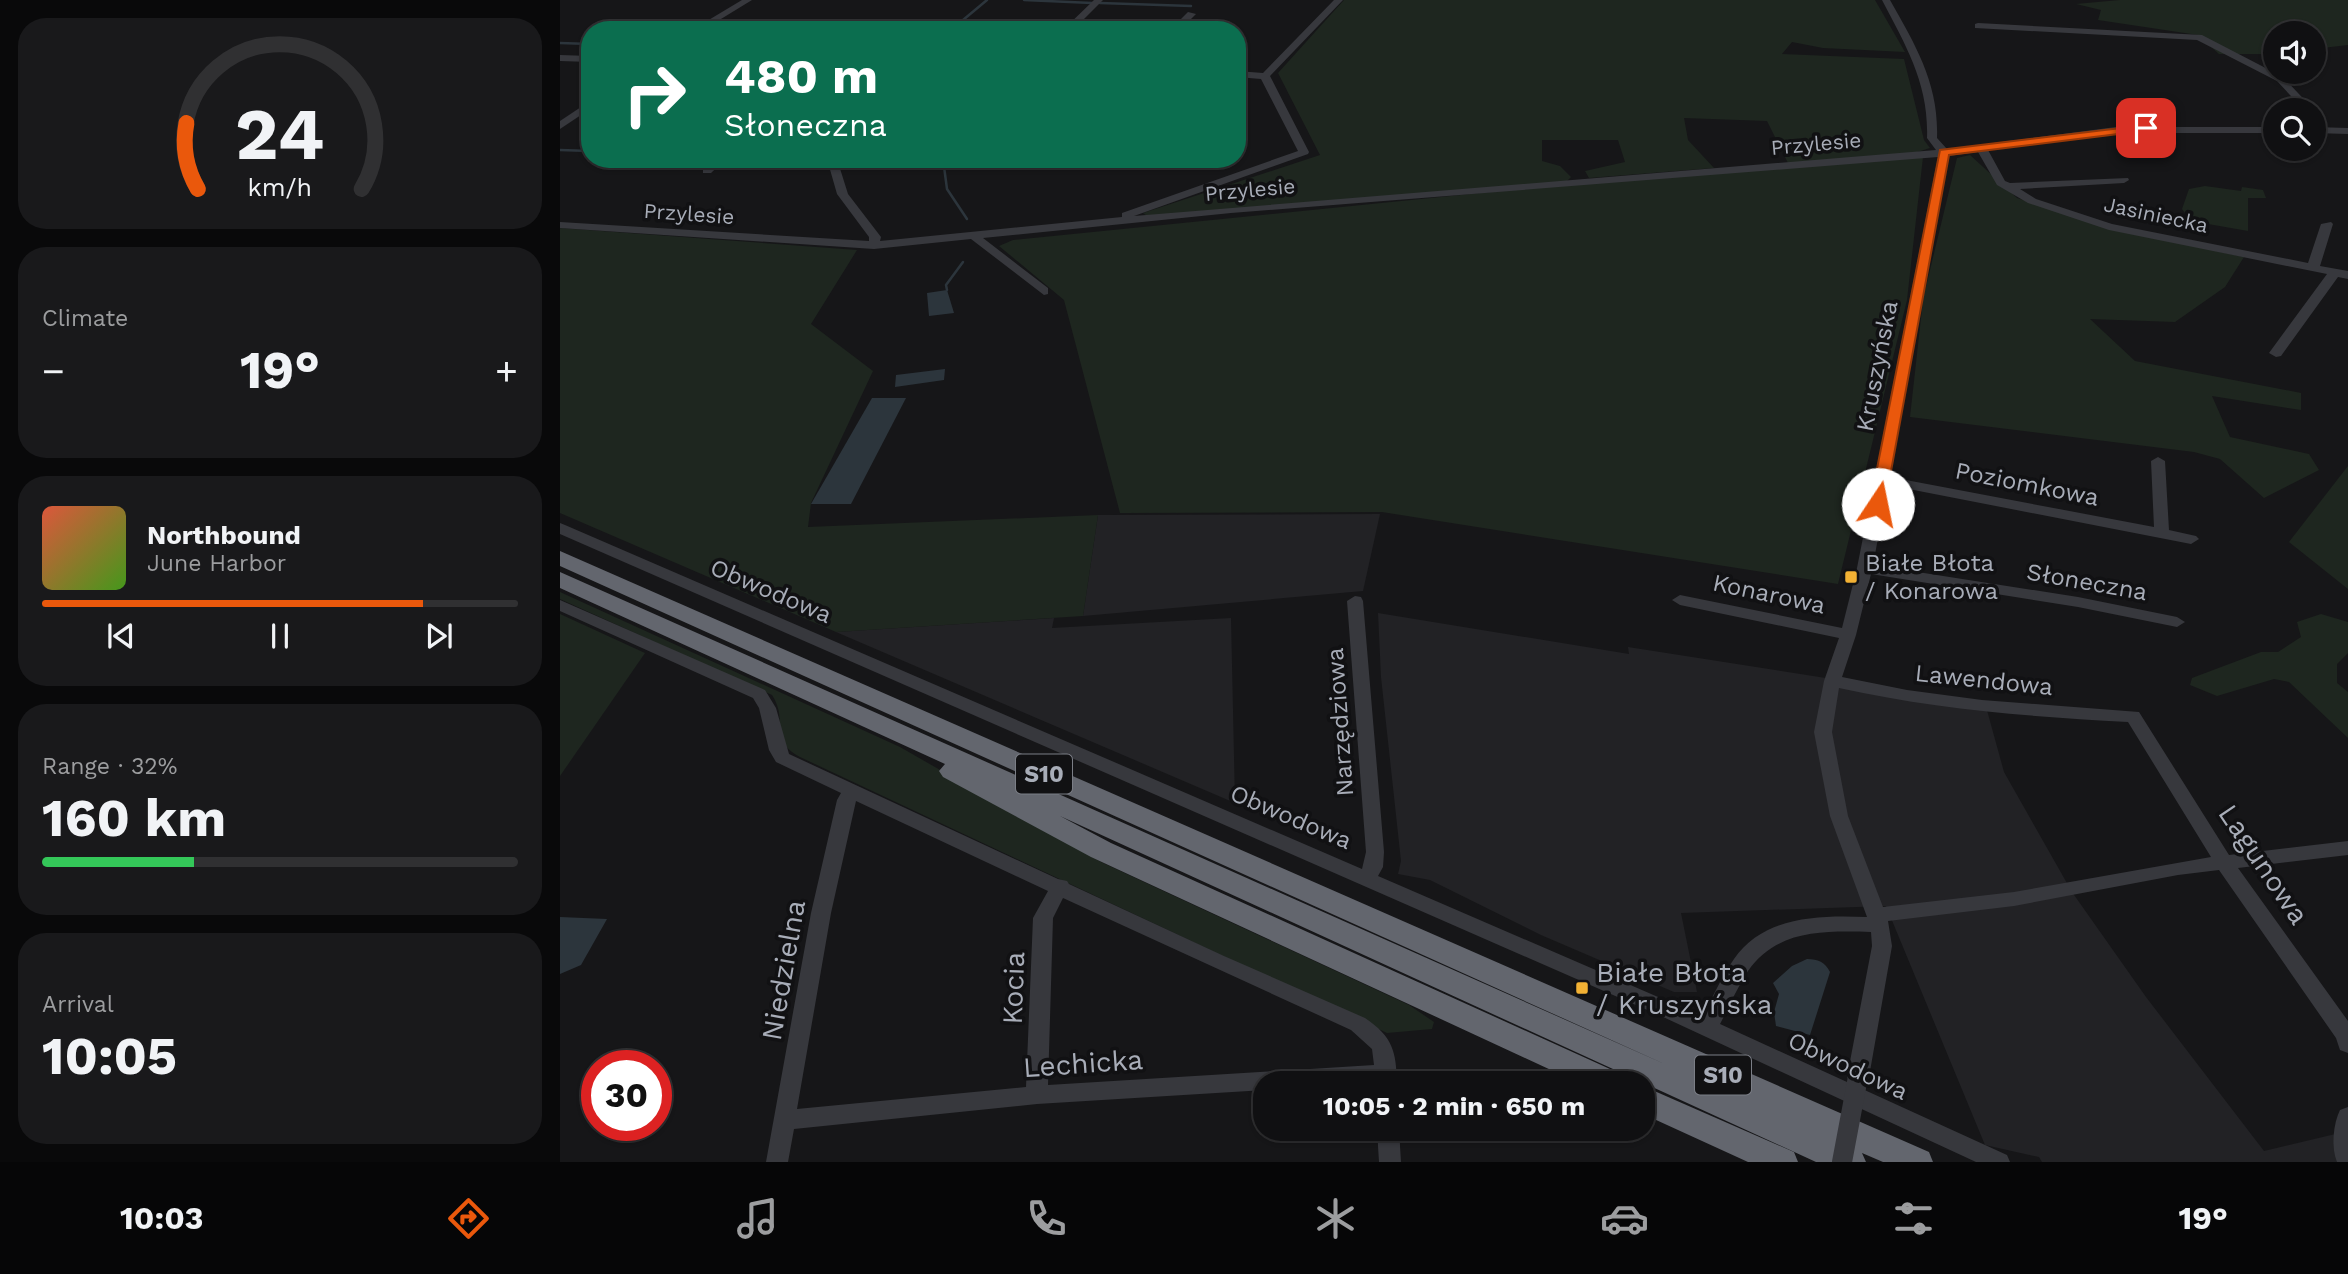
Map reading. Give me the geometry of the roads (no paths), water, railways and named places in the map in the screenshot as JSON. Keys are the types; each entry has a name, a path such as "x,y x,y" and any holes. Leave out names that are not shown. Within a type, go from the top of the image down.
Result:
{"highway":[{"name":"S10","path":"560,558 1917,1162"},
{"name":"S10","path":"560,579 1850,1162"},
{"path":"888,729 946,767 1077,838 1584,1071"},
{"path":"1655,1104 1782,1162"}],"street":[{"path":"712,21 748,0"},
{"path":"1077,21 1099,0"},
{"path":"1246,75 1265,76 1339,0"},
{"path":"1886,0 1916,55 1933,112 1931,135 1944,153 2131,129 2263,130"},
{"path":"1184,21 1191,15"},
{"path":"1978,26 2207,38 2280,79 2298,98"},
{"path":"1916,55 1931,55"},
{"path":"560,58 581,59"},
{"path":"1094,226 1227,182 1304,152 1265,76"},
{"path":"560,126 581,111"},
{"path":"2326,129 2348,131"},
{"path":"1981,148 2006,187 2124,180"},
{"name":"Przylesie","path":"560,225 874,245 1094,226 1231,210 1944,153"},
{"name":"Kruszyńska","path":"1842,1162 1882,946 1878,920 1839,816 1823,732 1832,681 1848,635 1883,480 1944,153"},
{"path":"707,171 710,168"},
{"path":"835,168 843,194 875,237 874,245"},
{"name":"Jasiniecka","path":"2006,187 2032,201 2109,227 2342,273"},
{"path":"2313,268 2328,224"},
{"path":"975,236 1044,291"},
{"path":"2276,353 2342,273"},
{"path":"2158,461 2162,533"},
{"name":"Poziomkowa","path":"1883,480 2191,540"},
{"name":"Obwodowa","path":"560,528 1367,878 1706,1028 1999,1162"},
{"name":"Słoneczna","path":"1864,568 2078,602 2177,622"},
{"name":"Konarowa","path":"1680,600 1848,635"},
{"name":"Narzędziowa","path":"1355,601 1375,852 1373,867 1367,878"},
{"path":"560,605 759,694 769,703 773,742 782,758 1060,886 1217,962 1358,1024 1379,1038 1386,1059 1385,1071"},
{"name":"Lawendowa","path":"1832,681 1928,701 2009,711 2133,716"},
{"name":"Lagunowa","path":"2133,716 2225,864 2346,1035 2348,1044"},
{"name":"Niedzielna","path":"777,1162 821,913 846,800 854,792"},
{"path":"1706,1028 1747,956 1778,933 1817,923 1878,920 2014,899 2178,868 2348,848"},
{"name":"Kocia","path":"1037,1096 1043,918 1060,886"},
{"name":"Lechicka","path":"785,1120 1037,1096 1253,1085"},
{"path":"2348,1117 2344,1153 2348,1162"},
{"path":"1389,1141 1390,1162"}],"waterway":[{"path":"962,21 987,0"},
{"path":"1024,0 1092,3"},
{"path":"1100,3 1191,6"},
{"path":"560,43 581,44"},
{"path":"560,150 581,151"},
{"path":"944,168 947,189 967,219"},
{"path":"947,290 946,285 963,262"}],"place":[{"name":"Białe Błota / Konarowa","path":"1851,577"},
{"name":"Białe Błota / Kruszyńska","path":"1582,988"}]}
